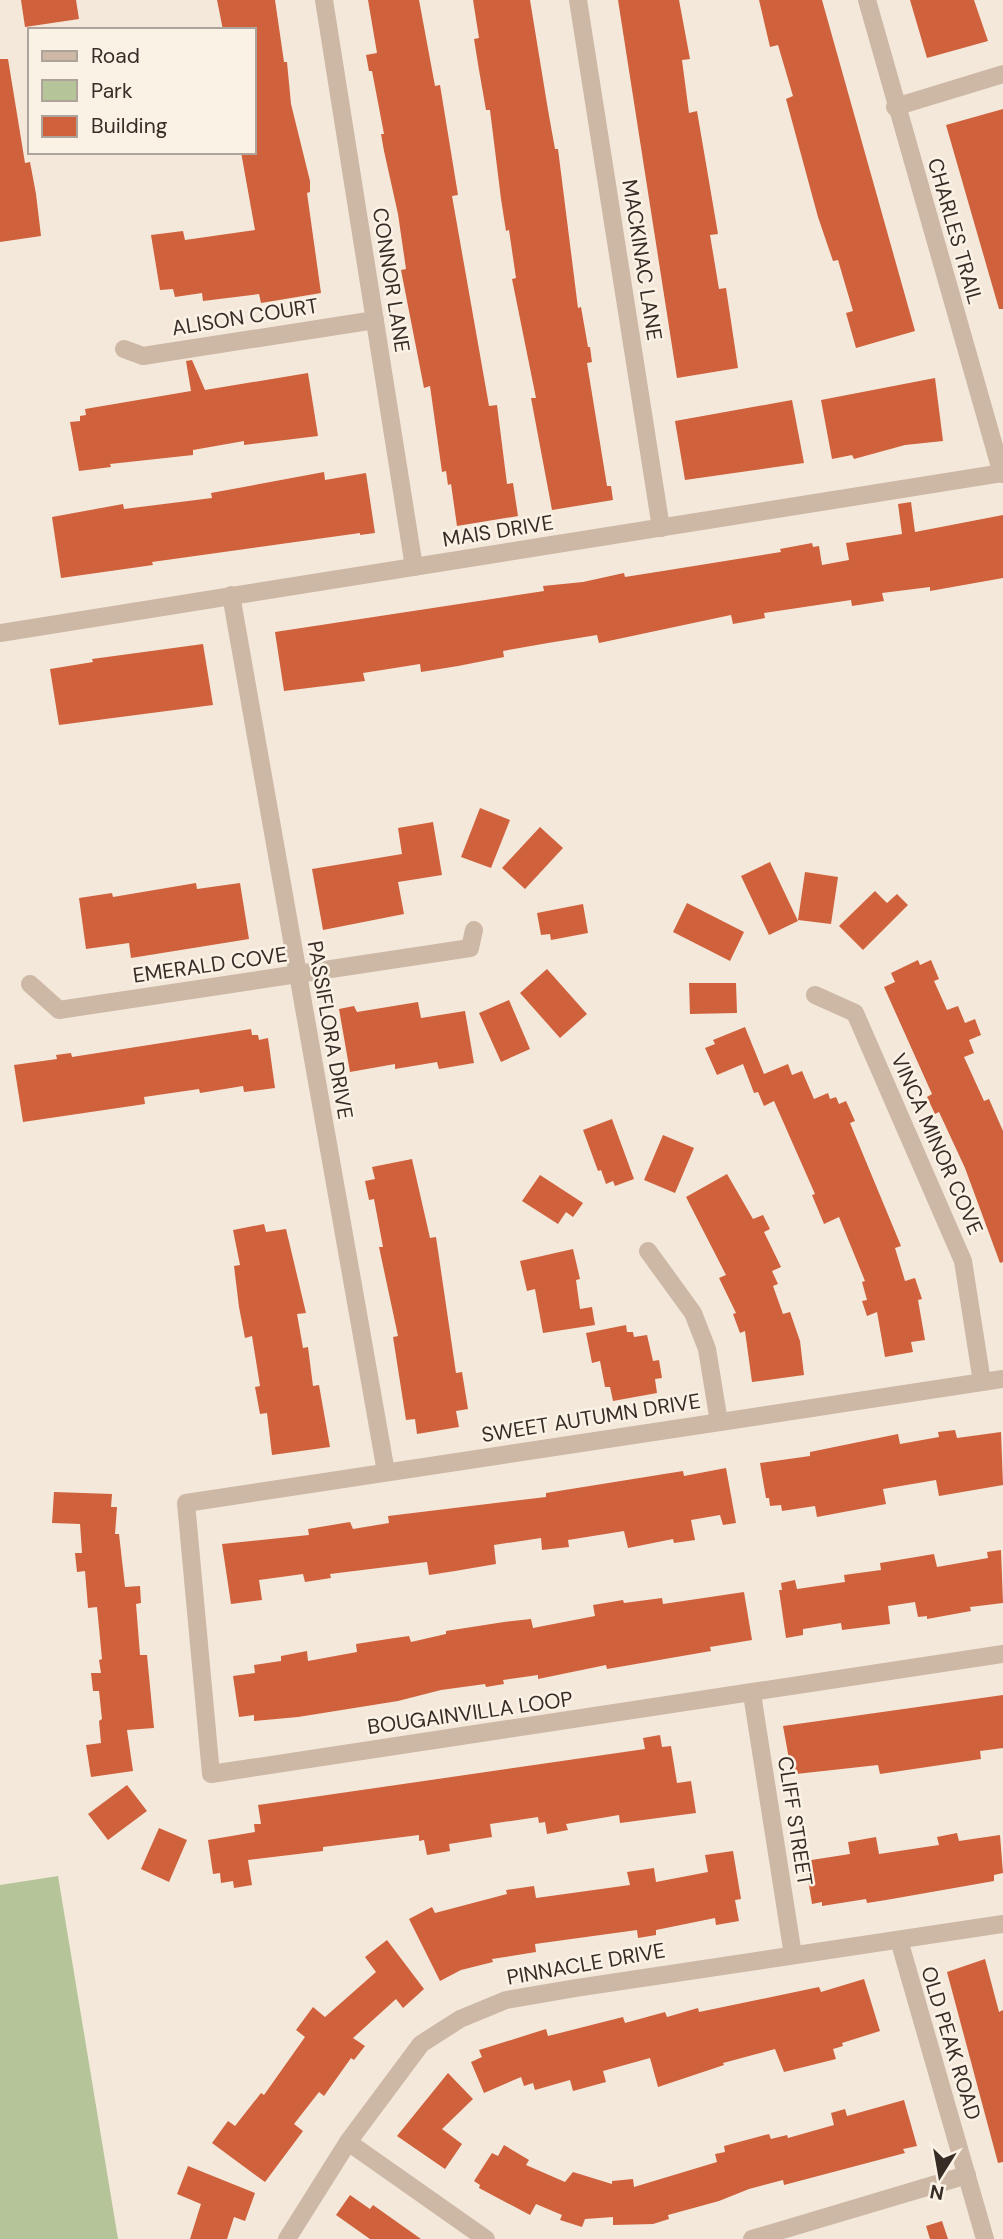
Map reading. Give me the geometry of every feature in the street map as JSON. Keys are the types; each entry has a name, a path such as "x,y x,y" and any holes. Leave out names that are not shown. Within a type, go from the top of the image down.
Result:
{"street":[{"name":"CONNOR LANE","path":"324,0 414,567"},
{"name":"MACKINAC LANE","path":"578,0 661,528"},
{"name":"CHARLES TRAIL","path":"867,0 895,107 1002,473"},
{"path":"895,107 1003,74"},
{"name":"ALISON COURT","path":"124,348 143,356 374,320"},
{"name":"MAIS DRIVE","path":"1,629 414,567 1002,473"},
{"name":"PASSIFLORA DRIVE","path":"231,595 386,1472"},
{"name":"EMERALD COVE","path":"30,984 59,1010 470,948 474,930"},
{"name":"VINCA MINOR COVE","path":"815,995 855,1013 963,1261 982,1382"},
{"path":"648,1251 693,1313 707,1349 719,1422"},
{"name":"SWEET AUTUMN DRIVE","path":"187,1503 1003,1379"},
{"name":"BOUGAINVILLA LOOP","path":"187,1503 211,1774 1003,1654"},
{"name":"CLIFF STREET","path":"752,1694 793,1955"},
{"name":"PINNACLE DRIVE","path":"287,2239 348,2142 421,2044 460,2019 506,2000 1003,1924"},
{"name":"OLD PEAK ROAD","path":"899,1940 985,2239"},
{"path":"348,2142 486,2239"},
{"path":"752,2239 967,2175"}],"green space":[{"path":"58,1876 118,2239 0,2239 0,1885"}],"building":[{"path":"21,0 76,0 79,19 25,27"},
{"path":"217,0 275,0 284,62 287,62 291,104 310,181 310,192 307,193 321,293 261,303 259,294 203,301 202,293 175,297 173,289 160,290 151,235 183,231 185,240 255,230 241,154 256,154 256,28 223,28"},
{"path":"368,0 419,0 435,86 440,85 458,195 452,196 489,406 497,405 507,484 513,483 518,516 457,526 451,484 448,485 446,471 442,472 430,386 424,388 401,270 406,269 398,214 384,151 381,134 384,134 372,71 369,71 366,55 377,53"},
{"path":"473,0 530,0 555,149 558,149 578,308 581,307 590,347 592,362 587,363 607,486 611,486 613,500 552,510 531,398 536,398 512,279 516,278 501,199 490,110 486,110 474,39 479,38"},
{"path":"618,0 679,0 690,59 682,60 689,113 697,111 718,234 710,235 719,289 726,288 738,368 677,378"},
{"path":"759,0 822,0 915,331 856,348 846,313 853,311 838,260 833,261 818,217 786,99 793,96 778,45 770,47"},
{"path":"910,0 974,0 988,41 927,58"},
{"path":"0,59 8,59 25,163 30,162 36,194 41,236 0,242"},
{"path":"1003,109 1003,309 999,309 946,125"},
{"path":"192,360 205,390 308,373 318,436 244,445 244,441 193,450 193,455 110,464 111,467 79,471 70,422 80,421 80,416 86,415 85,409 191,391 186,361"},
{"path":"935,378 943,441 905,445 854,459 852,455 832,459 821,400"},
{"path":"792,400 804,463 685,480 675,421"},
{"path":"324,472 325,480 366,473 375,533 152,562 153,565 61,578 52,517 123,504 124,509 212,498 211,493"},
{"path":"911,502 915,532 1003,515 1003,578 930,591 930,587 882,593 884,601 852,606 851,600 764,613 765,618 733,624 731,615 599,643 597,635 503,651 504,657 458,666 421,672 420,664 363,673 365,681 284,691 275,632 544,591 543,586 583,582 624,573 625,577 781,552 780,549 812,543 813,547 819,546 822,565 849,560 846,543 902,534 898,504"},
{"path":"203,644 213,705 59,725 50,669 93,662 92,659"},
{"path":"480,808 510,820 491,868 461,857"},
{"path":"433,822 442,875 398,882 404,914 323,930 312,869 402,854 398,828"},
{"path":"540,827 563,848 525,889 502,868"},
{"path":"770,862 798,921 769,935 741,876"},
{"path":"805,872 838,877 831,924 798,920"},
{"path":"196,883 197,889 240,883 249,939 131,958 129,943 86,949 79,898 112,893 113,897"},
{"path":"875,891 887,903 897,894 908,905 863,950 839,926"},
{"path":"687,903 744,932 730,961 673,932"},
{"path":"583,904 588,933 551,940 550,934 541,935 537,913"},
{"path":"918,960 920,965 931,960 939,979 934,981 947,1010 958,1006 965,1023 975,1019 981,1035 969,1040 974,1053 964,1057 984,1101 989,1099 1003,1131 1003,1262 1000,1263 965,1168 939,1112 935,1114 927,1097 932,1094 884,987 895,982 891,973"},
{"path":"547,969 587,1014 560,1038 520,993"},
{"path":"689,983 736,983 737,1013 690,1014"},
{"path":"509,1000 530,1049 501,1062 479,1013"},
{"path":"418,1002 421,1018 465,1011 474,1063 439,1069 437,1062 395,1069 395,1064 350,1072 339,1009 354,1006 357,1012"},
{"path":"745,1027 764,1074 788,1064 792,1075 802,1071 814,1099 828,1093 830,1099 836,1097 839,1104 846,1101 855,1121 850,1123 901,1246 895,1248 905,1281 915,1278 922,1299 918,1300 925,1340 911,1342 913,1352 885,1357 877,1312 867,1316 862,1301 867,1300 862,1282 865,1281 839,1217 824,1224 812,1195 815,1194 774,1101 764,1106 758,1092 754,1093 743,1064 717,1075 705,1048 715,1044 713,1040"},
{"path":"251,1029 252,1035 258,1035 259,1040 268,1038 275,1088 244,1092 243,1086 200,1093 199,1089 144,1097 145,1104 23,1122 14,1065 57,1059 56,1055 71,1053 72,1057"},
{"path":"612,1119 634,1179 615,1186 613,1181 606,1184 601,1170 598,1171 583,1130"},
{"path":"663,1135 694,1148 675,1193 644,1180"},
{"path":"412,1159 430,1238 436,1237 456,1373 462,1372 468,1409 456,1411 459,1427 417,1434 415,1419 406,1420 393,1337 398,1336 379,1247 383,1247 374,1199 369,1200 365,1181 375,1179 372,1167"},
{"path":"727,1174 753,1219 763,1215 770,1229 764,1232 781,1267 772,1271 778,1284 773,1286 783,1314 790,1312 800,1341 804,1375 752,1382 745,1331 740,1333 733,1314 736,1313 719,1278 726,1275 686,1197"},
{"path":"540,1175 583,1203 573,1217 566,1212 558,1224 522,1201"},
{"path":"264,1224 266,1232 286,1229 306,1313 297,1314 303,1348 308,1347 313,1386 319,1385 330,1447 272,1455 267,1413 260,1414 255,1387 260,1386 252,1336 245,1338 234,1266 240,1265 233,1230"},
{"path":"573,1249 580,1279 576,1280 580,1309 592,1307 595,1325 543,1333 535,1289 527,1291 520,1261"},
{"path":"626,1325 627,1332 633,1332 634,1337 647,1335 653,1361 659,1360 662,1378 655,1379 657,1393 613,1401 610,1387 605,1387 600,1361 592,1363 586,1333"},
{"path":"955,1430 957,1438 1001,1432 1003,1485 939,1496 936,1480 883,1489 886,1504 817,1517 815,1506 782,1511 781,1505 770,1506 769,1498 766,1498 760,1463 810,1456 810,1452 898,1434 900,1444 939,1437 938,1432"},
{"path":"726,1468 736,1523 723,1525 720,1515 691,1520 695,1540 674,1543 673,1539 628,1548 624,1531 568,1540 569,1547 542,1550 541,1538 494,1545 496,1564 429,1575 427,1562 330,1574 331,1578 305,1582 303,1574 259,1580 262,1600 231,1604 222,1544 309,1535 308,1529 350,1522 353,1529 389,1523 388,1516 546,1497 546,1493 683,1471 684,1476"},
{"path":"54,1492 112,1494 111,1507 117,1507 115,1534 119,1534 125,1587 140,1586 141,1603 136,1604 140,1655 147,1655 154,1728 127,1730 133,1771 91,1777 86,1745 101,1743 99,1721 102,1719 99,1691 93,1691 91,1673 101,1673 97,1607 88,1608 85,1571 77,1572 75,1553 82,1553 80,1524 52,1523"},
{"path":"1001,1550 1003,1603 970,1607 971,1611 927,1619 927,1616 918,1617 915,1602 888,1606 890,1624 842,1630 841,1623 803,1629 803,1635 786,1638 779,1590 782,1590 781,1583 795,1580 797,1589 845,1582 844,1575 881,1570 880,1563 934,1554 937,1567 988,1558 987,1552"},
{"path":"744,1592 752,1640 710,1647 711,1651 607,1669 606,1665 538,1679 538,1675 503,1680 504,1684 441,1690 398,1701 298,1717 254,1721 254,1715 239,1717 233,1676 255,1673 254,1665 281,1661 281,1656 307,1651 308,1661 357,1652 356,1644 409,1636 411,1642 446,1634 446,1631 531,1619 533,1628 595,1616 593,1605 623,1600 624,1603 662,1598 663,1604"},
{"path":"1003,1695 1003,1748 980,1751 981,1759 880,1774 878,1765 796,1774 793,1759 789,1759 783,1726"},
{"path":"660,1735 662,1747 671,1746 677,1783 691,1781 696,1813 620,1823 619,1815 566,1824 568,1830 547,1834 545,1822 539,1823 538,1817 490,1824 492,1837 449,1844 450,1851 427,1855 424,1840 419,1841 419,1835 323,1847 323,1851 248,1860 252,1885 234,1888 233,1881 221,1883 220,1873 213,1874 208,1840 255,1832 254,1824 261,1824 258,1805 645,1749 643,1738"},
{"path":"127,1785 147,1811 108,1840 88,1814"},
{"path":"159,1828 187,1840 169,1882 141,1869"},
{"path":"957,1833 959,1841 1000,1835 1003,1873 994,1875 994,1881 886,1900 867,1903 866,1899 822,1906 822,1902 812,1904 805,1861 850,1854 848,1842 876,1837 879,1854 939,1845 937,1837"},
{"path":"733,1851 741,1899 735,1900 739,1921 716,1925 715,1918 656,1930 656,1935 638,1938 637,1930 535,1944 536,1952 492,1959 493,1962 461,1970 440,1981 409,1919 432,1907 435,1913 507,1894 506,1890 534,1886 536,1898 630,1885 627,1872 654,1868 656,1882 708,1872 705,1855"},
{"path":"387,1940 424,1989 403,2008 396,1999 353,2038 365,2046 354,2060 351,2058 324,2096 319,2092 294,2124 303,2131 265,2182 212,2143 228,2121 235,2126 261,2093 264,2095 305,2037 296,2030 313,2007 325,2017 376,1972 365,1957"},
{"path":"985,1959 999,2012 1003,2010 1003,2162 998,2163 947,1972"},
{"path":"864,1979 880,2031 842,2043 843,2046 833,2049 836,2059 784,2072 775,2049 723,2063 724,2065 658,2087 650,2058 603,2071 606,2082 573,2091 570,2080 535,2090 533,2083 524,2086 521,2077 484,2093 471,2062 482,2057 479,2050 546,2029 548,2036 623,2017 625,2023 665,2012 667,2017 698,2008 699,2012 819,1987 821,1992"},
{"path":"448,2073 473,2099 442,2129 462,2144 445,2169 397,2136"},
{"path":"904,2100 917,2146 903,2149 905,2153 784,2185 783,2180 749,2189 719,2201 668,2215 669,2219 653,2224 613,2225 613,2217 585,2219 582,2227 560,2220 562,2215 536,2204 530,2215 479,2188 480,2185 474,2181 492,2153 498,2156 504,2145 529,2160 526,2165 565,2182 573,2172 612,2184 612,2181 633,2179 634,2187 717,2162 715,2154 725,2152 724,2146 769,2134 771,2139 787,2135 788,2138 834,2125 831,2113 845,2109 847,2116"},
{"path":"188,2166 255,2193 245,2221 234,2217 227,2239 190,2239 201,2204 177,2194"},
{"path":"350,2195 370,2209 373,2205 421,2239 370,2239 336,2215"},
{"path":"942,2221 948,2239 930,2239 926,2226"}]}
